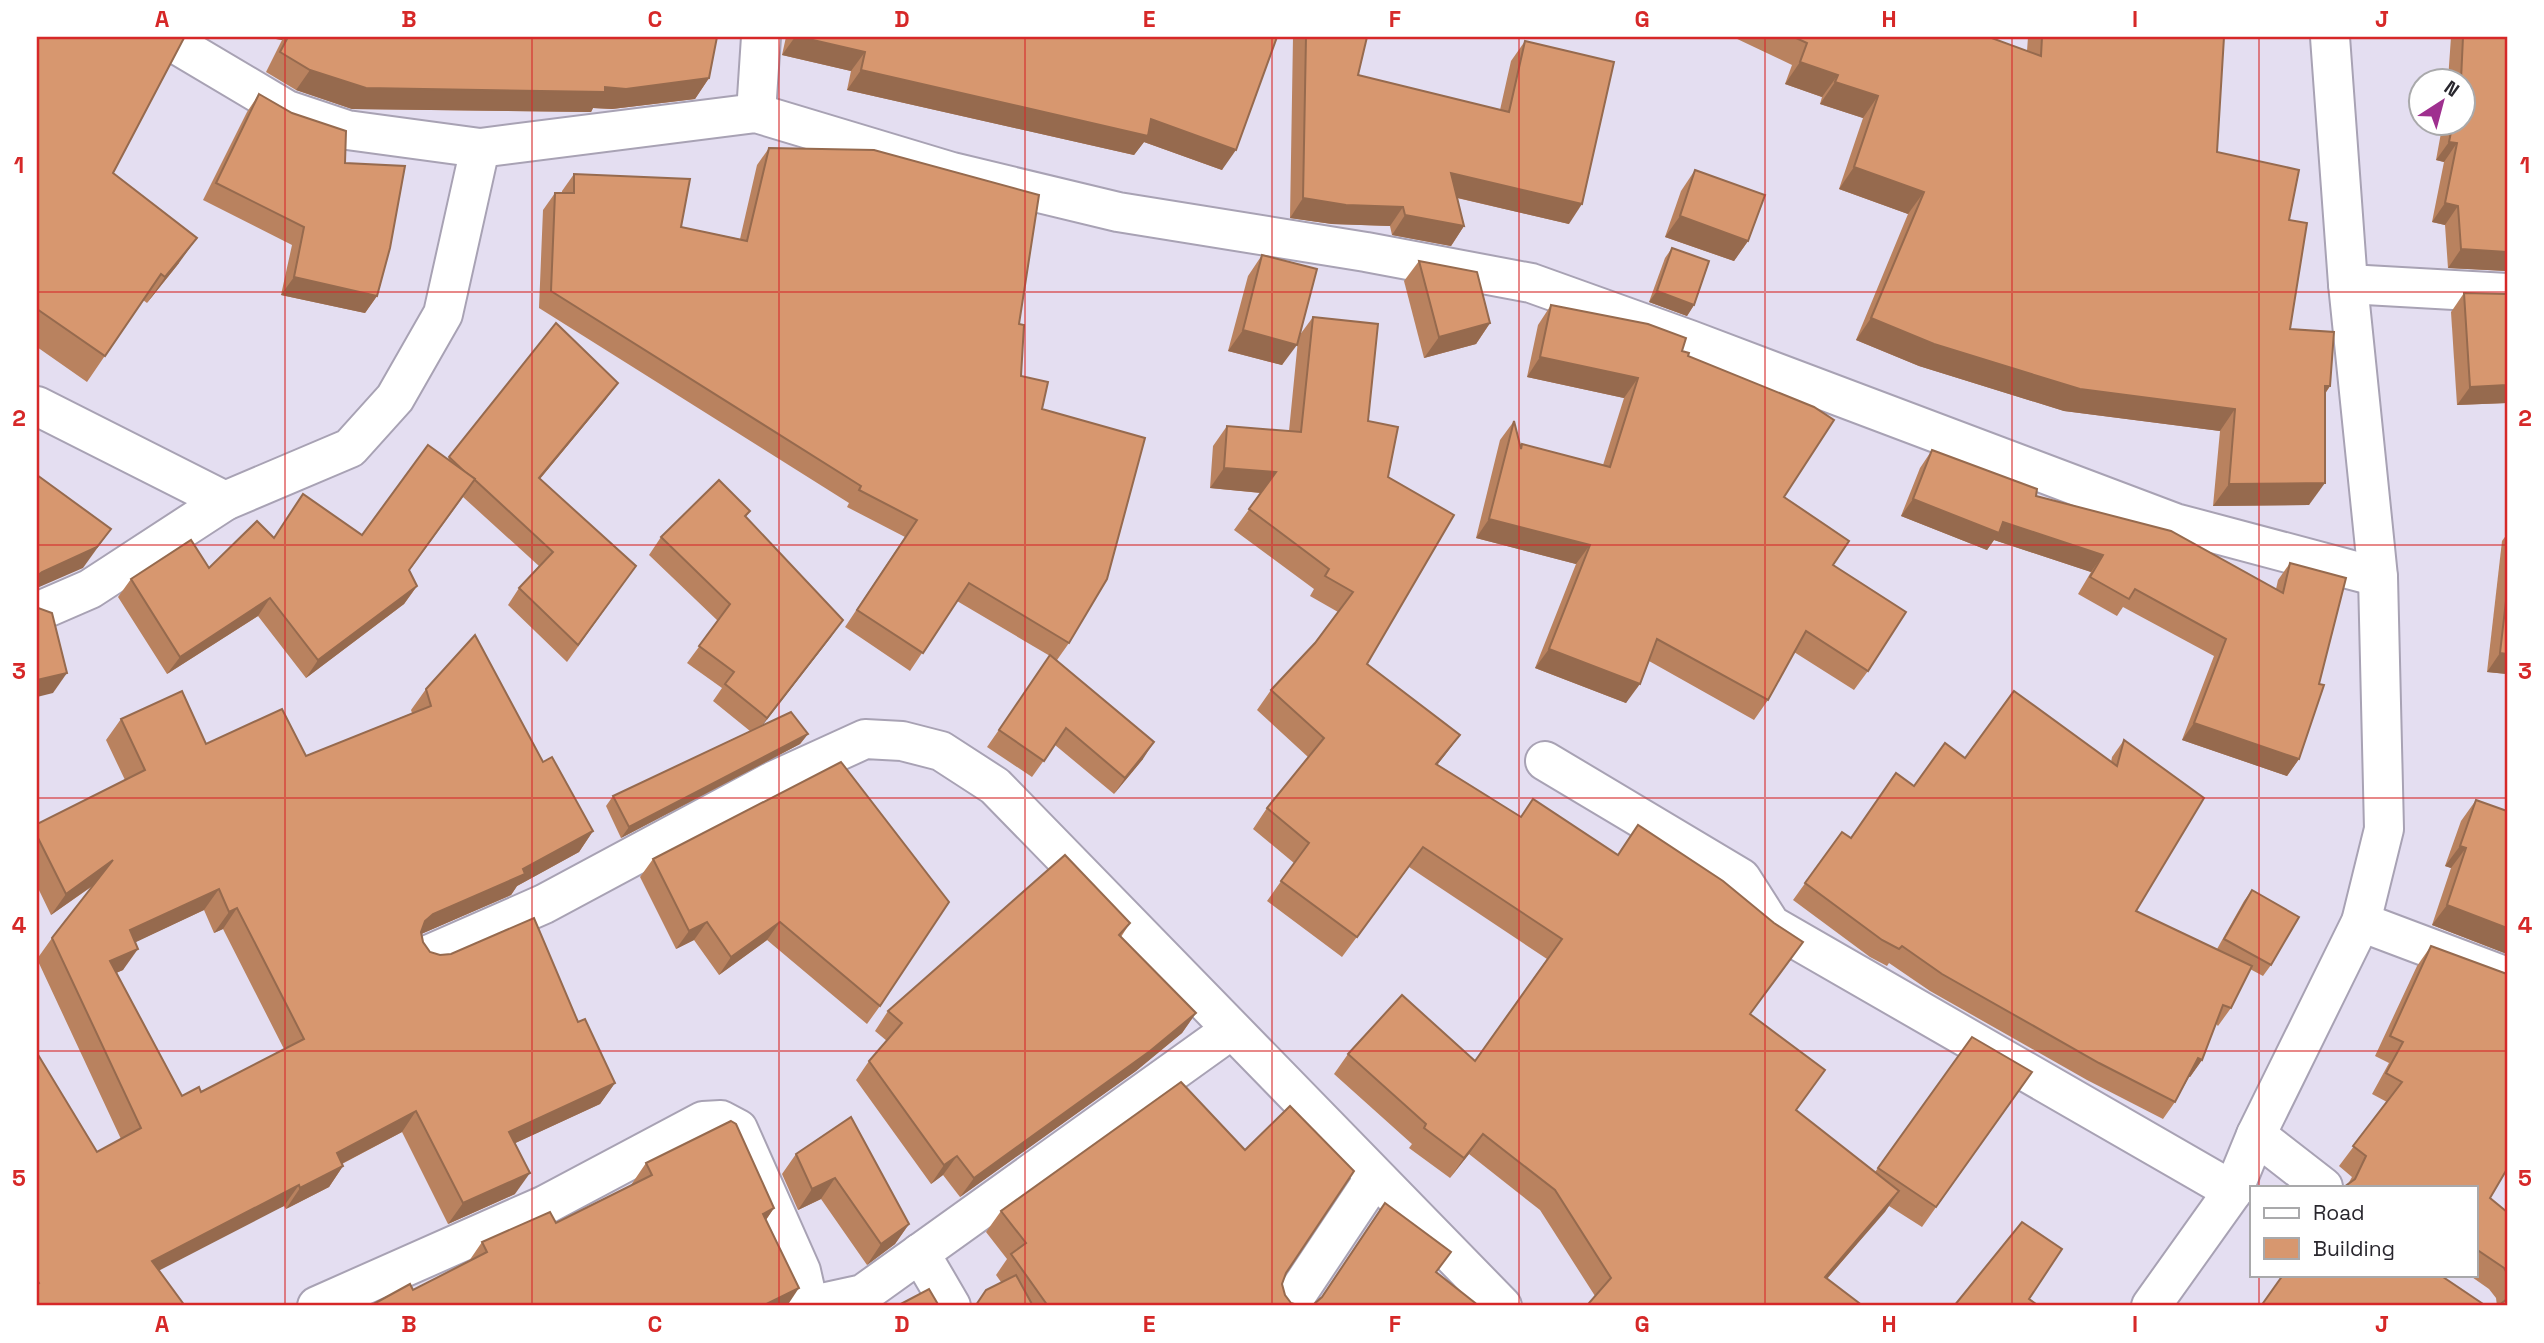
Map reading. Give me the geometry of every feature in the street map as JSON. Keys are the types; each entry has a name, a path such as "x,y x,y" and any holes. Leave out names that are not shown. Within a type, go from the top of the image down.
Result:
{"street":[{"path":"164,37 288,110 347,130 480,148 755,113 952,172 1118,212 1366,252 1531,283 1690,340 2175,523 2378,577"},
{"path":"755,113 761,37"},
{"path":"2151,1306 2233,1191 2256,1135 2361,922 2384,829 2378,577 2348,284 2330,37"},
{"path":"37,612 90,589 225,501 350,448 395,398 443,314 480,148"},
{"path":"2348,284 2507,293"},
{"path":"37,406 225,501"},
{"path":"428,955 544,904 834,752 865,739 902,741 941,751 995,786 1502,1306"},
{"path":"1545,761 1741,878 1771,925 2233,1191"},
{"path":"2361,922 2507,977"},
{"path":"317,1306 545,1205 703,1121 721,1120 738,1129 801,1271 808,1306 863,1294 1231,1030"},
{"path":"2256,1135 2322,1186"},
{"path":"1289,1306 1375,1177"},
{"path":"920,1253 951,1306"}],"building":[{"path":"37,37 184,38 113,173 197,238 165,277 161,274 105,356 37,309"},
{"path":"288,37 717,37 709,78 626,89 605,87 605,92 366,88 310,70 280,52"},
{"path":"800,37 1277,37 1236,150 1151,119 1148,136 861,70 865,52"},
{"path":"1306,37 1367,37 1358,75 1509,112 1525,41 1614,62 1582,204 1451,173 1464,226 1405,215 1403,207 1346,205 1303,198"},
{"path":"1794,37 1989,37 2041,56 2042,37 2224,37 2217,152 2299,170 2289,220 2307,223 2290,329 2334,332 2330,386 2325,386 2325,483 2229,484 2235,409 2080,389 1934,344 1871,318 1924,192 1854,167 1878,96 1835,82 1838,75 1800,62 1807,43"},
{"path":"2463,37 2507,37 2507,252 2461,249 2458,206 2445,203 2457,143 2449,142 2450,136 2478,136 2478,66 2462,66"},
{"path":"259,94 292,113 346,131 345,163 405,166 390,248 377,296 294,277 304,227 216,183"},
{"path":"769,148 874,150 1039,195 1019,324 1024,325 1021,376 1048,382 1042,409 1145,438 1107,579 1069,643 969,583 923,653 857,610 917,520 859,490 861,486 551,291 555,193 574,193 574,174 690,179 681,227 747,241"},
{"path":"1695,170 1765,195 1748,241 1680,216"},
{"path":"1672,248 1709,261 1694,305 1657,291"},
{"path":"1262,255 1317,269 1297,345 1243,330"},
{"path":"1419,261 1477,272 1490,323 1439,337"},
{"path":"2464,293 2507,294 2507,385 2470,387"},
{"path":"1551,305 1648,324 1686,338 1682,351 1689,353 1688,356 1814,407 1834,420 1784,497 1849,541 1833,565 1906,612 1868,671 1806,631 1768,700 1657,639 1640,684 1549,649 1590,545 1489,519 1514,421 1521,449 1522,444 1610,467 1638,378 1540,357"},
{"path":"1313,317 1378,324 1368,421 1398,427 1388,477 1454,515 1367,664 1460,735 1436,764 1521,817 1533,799 1618,855 1638,825 1723,881 1774,923 1803,942 1750,1014 1825,1070 1796,1110 1899,1191 1825,1277 1863,1306 1593,1306 1589,1303 1611,1278 1555,1190 1483,1134 1464,1158 1424,1128 1426,1124 1348,1054 1402,995 1475,1061 1562,939 1423,847 1357,937 1281,881 1309,843 1267,808 1324,738 1271,690 1315,643 1353,592 1325,576 1329,569 1249,509 1276,472 1224,468 1227,426 1301,432"},
{"path":"556,323 618,383 539,478 636,566 578,645 519,588 553,552 449,457"},
{"path":"428,445 475,479 409,570 417,586 318,660 270,598 180,657 131,579 191,540 209,568 257,521 274,538 303,494 362,535"},
{"path":"1932,450 2037,489 2036,496 2171,531 2283,593 2290,563 2346,578 2319,684 2324,685 2299,759 2194,723 2226,639 2135,589 2129,599 2090,577 2103,555 2003,522 1999,533 1913,499"},
{"path":"37,475 111,529 97,547 37,576"},
{"path":"719,480 750,511 745,516 843,620 767,718 725,684 734,672 699,646 730,604 661,537"},
{"path":"2507,592 2507,654 2500,653"},
{"path":"37,607 52,613 67,673 37,680"},
{"path":"475,635 543,762 552,757 593,831 523,869 525,874 433,914 425,921 421,932 423,942 430,952 451,954 534,918 578,1022 585,1019 615,1083 509,1132 530,1173 463,1203 416,1111 337,1153 343,1166 300,1188 299,1185 152,1261 185,1306 37,1306 37,1053 97,1152 141,1128 52,938 113,860 66,894 37,836 37,824 145,770 121,719 182,691 206,744 282,709 306,756 431,706 426,689","holes":["219,889 229,912 237,908 304,1039 201,1092 199,1087 182,1096 110,961 138,949 130,930"]},
{"path":"1050,655 1154,742 1125,778 1066,728 1044,761 999,730"},
{"path":"2014,691 2117,766 2124,740 2204,798 2136,911 2252,966 2231,1008 2223,1005 2202,1060 2198,1058 2175,1102 2099,1063 1942,974 1902,946 1899,949 1882,940 1805,883 1842,832 1851,838 1896,773 1914,786 1945,743 1965,758"},
{"path":"791,712 808,734 629,827 613,796"},
{"path":"841,762 949,902 880,1006 780,922 731,957 707,922 689,931 653,859"},
{"path":"2476,800 2507,811 2507,928 2447,905 2466,848 2460,846"},
{"path":"1065,855 1130,923 1119,935 1196,1013 1150,1051 974,1178 957,1156 944,1165 869,1061 902,1023 888,1011"},
{"path":"2252,890 2299,917 2271,965 2224,939"},
{"path":"2431,946 2507,974 2507,1169 2490,1198 2507,1212 2507,1273 2478,1250 2478,1186 2345,1186 2355,1179 2366,1156 2353,1146 2402,1082 2386,1073 2403,1042 2390,1036"},
{"path":"1972,1037 2032,1072 1936,1207 1878,1168"},
{"path":"1181,1082 1245,1150 1290,1106 1354,1171 1286,1273 1282,1284 1285,1295 1291,1303 1301,1306 1048,1306 1011,1254 1026,1243 1001,1211"},
{"path":"851,1117 909,1224 881,1244 835,1178 812,1189 796,1154"},
{"path":"731,1121 736,1124 774,1208 763,1214 799,1288 762,1306 370,1306 410,1284 413,1290 487,1252 482,1242 550,1212 556,1223 652,1175 646,1163"},
{"path":"1385,1203 1451,1252 1436,1272 1479,1306 1303,1306 1313,1305 1322,1297"},
{"path":"2022,1222 2062,1249 2029,1299 2039,1306 1954,1306"},
{"path":"1016,1275 1033,1306 955,1306 976,1305 986,1290"},
{"path":"2282,1276 2441,1276 2486,1306 2261,1306"},
{"path":"929,1289 939,1306 897,1306"},
{"path":"2507,1299 2507,1306 2498,1306"}]}
